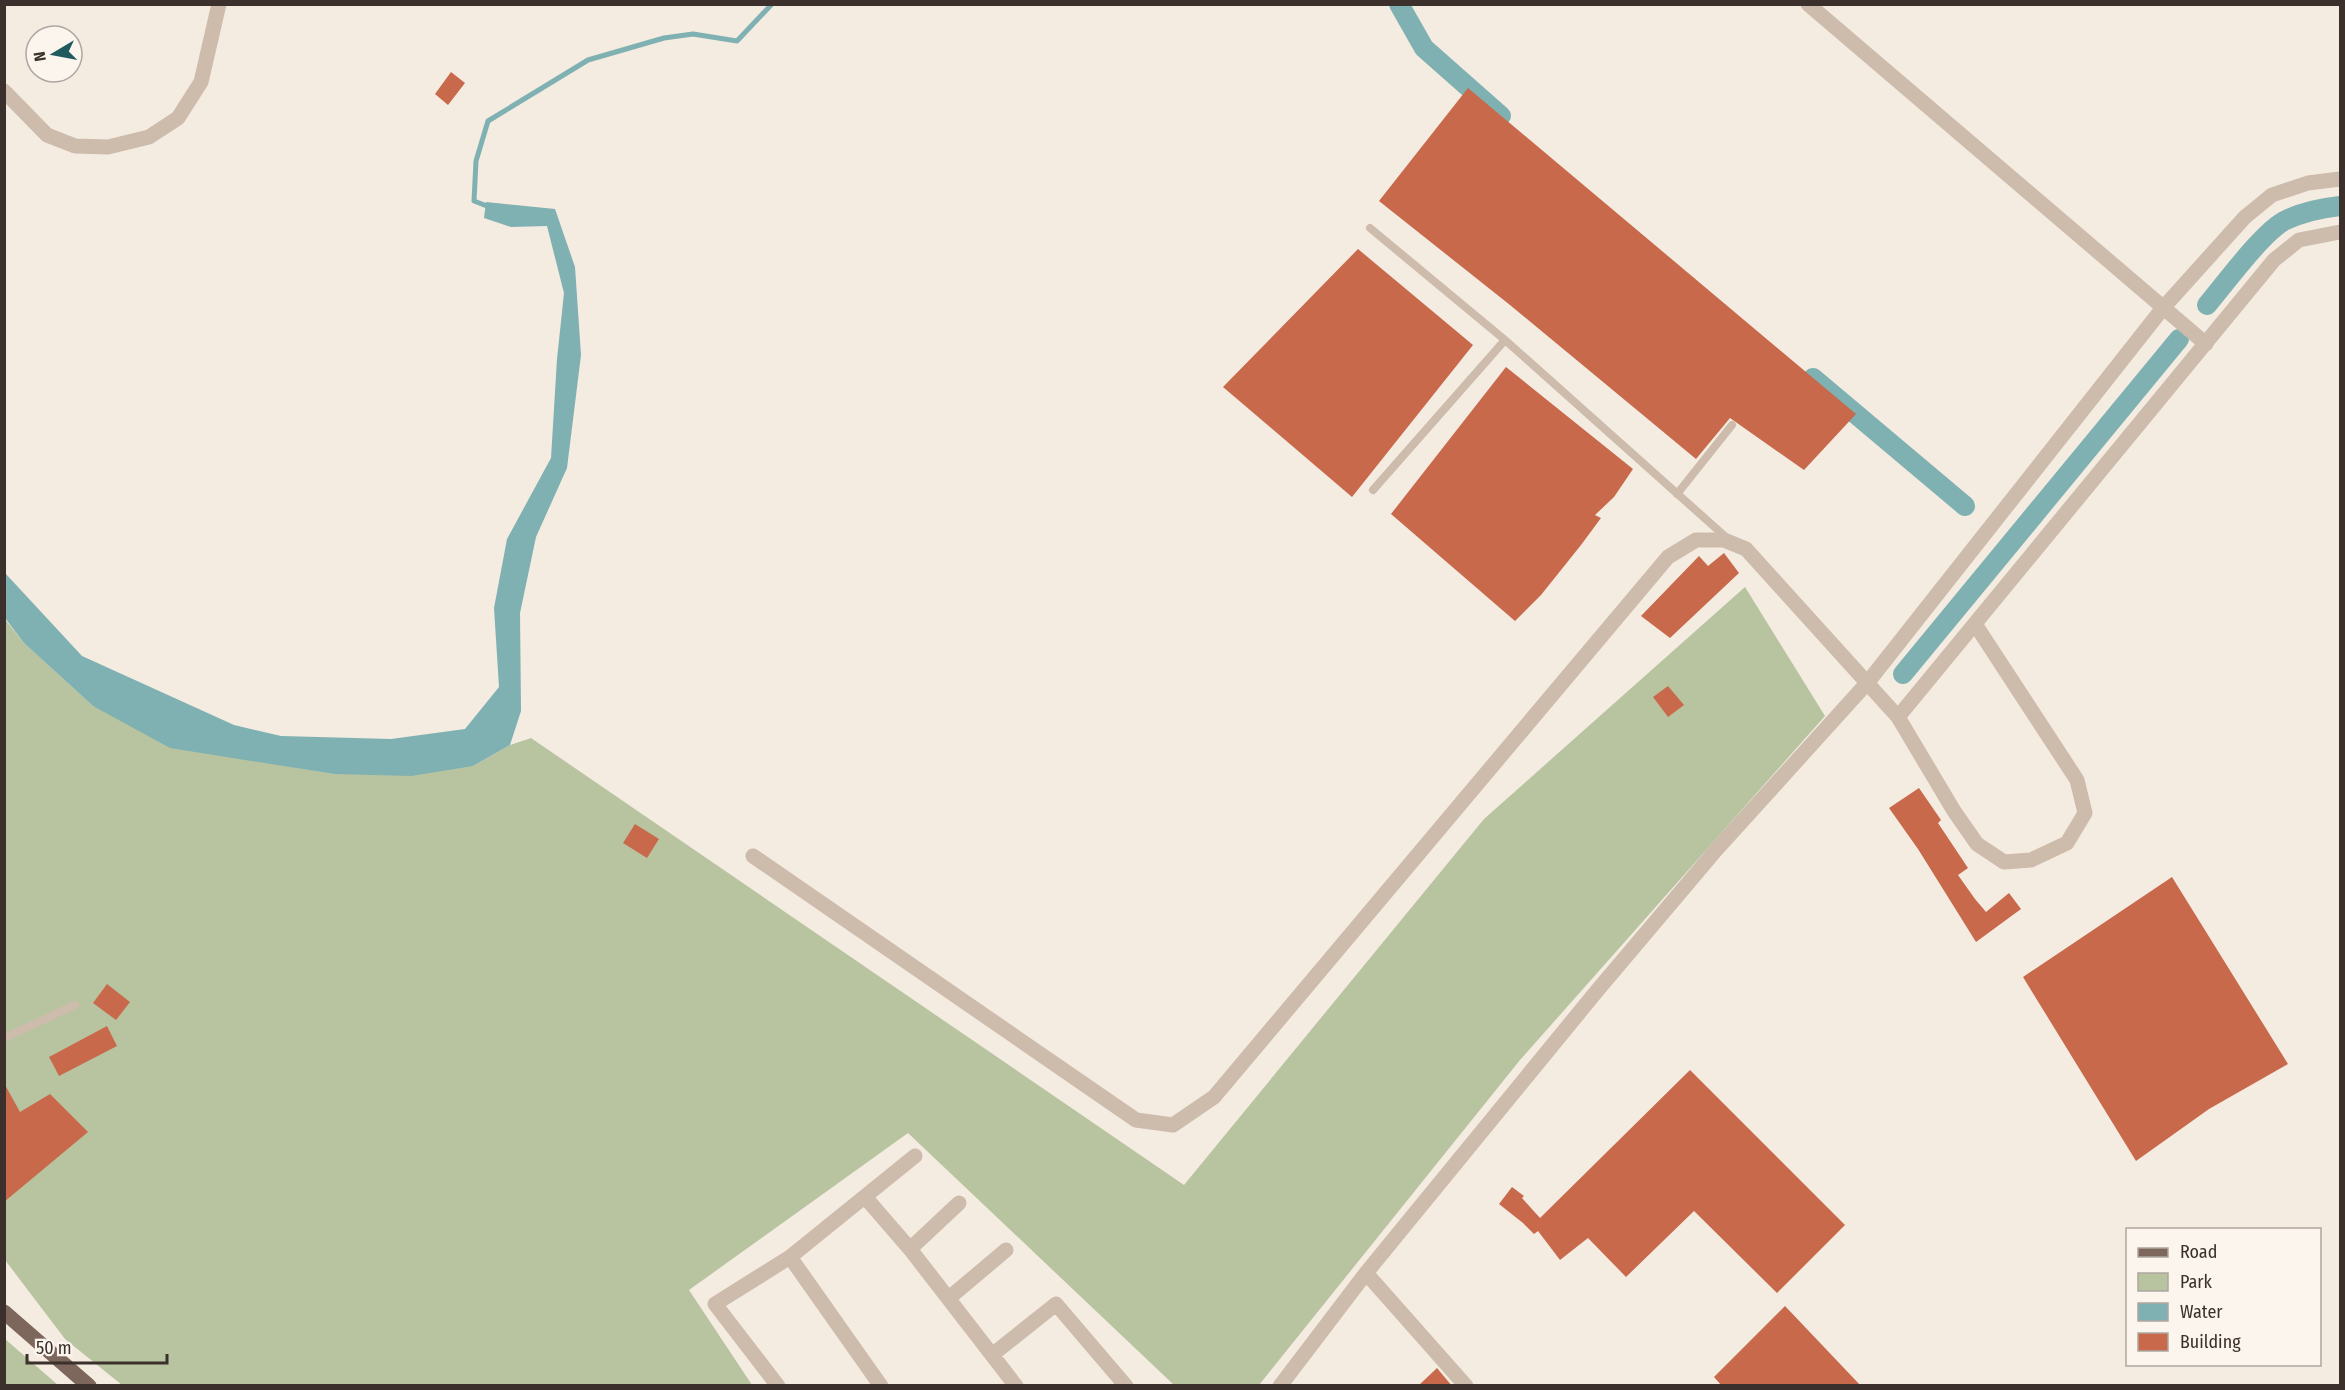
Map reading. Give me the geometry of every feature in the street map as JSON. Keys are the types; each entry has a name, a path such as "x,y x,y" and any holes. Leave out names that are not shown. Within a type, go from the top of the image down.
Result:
{"main road":[{"path":"4,1312 89,1386"}],"street":[{"path":"4,91 47,135 75,146 108,147 149,136 178,118 201,82 219,4"},
{"path":"1808,4 2206,344"},
{"path":"1280,1386 1366,1273 1596,992 1716,850 1868,682 2163,308 2245,217 2272,195 2308,183 2340,179"},
{"path":"1898,717 2274,260 2299,240 2340,232"},
{"path":"753,856 1136,1120 1173,1125 1214,1097 1668,557 1696,540 1724,540 1746,549 1898,717 1954,812 1977,843 2004,862 2031,860 2067,843 2085,813 2078,780 1975,624"},
{"path":"778,1386 715,1304 790,1257 915,1156"},
{"path":"865,1197 910,1249 1016,1386"},
{"path":"910,1249 959,1203"},
{"path":"949,1298 1006,1250"},
{"path":"790,1257 881,1386"},
{"path":"1366,1273 1466,1386"},
{"path":"992,1355 1056,1304 1126,1386"}],"lane":[{"path":"1370,228 1505,340 1733,544"},
{"path":"1373,490 1505,340"},
{"path":"1677,494 1732,425"},
{"path":"4,1038 75,1005"}],"green space":[{"path":"1745,587 1825,716 1520,1060 1259,1385 1174,1385 908,1133 689,1290 752,1385 122,1385 65,1339 5,1260 4,618 24,643 93,706 262,762 334,774 473,766 510,745 531,738 1184,1185 1484,819"},
{"path":"5,1339 58,1385 5,1385"}],"water":[{"path":"486,202 555,209 575,267 581,355 567,468 536,537 520,613 521,711 510,745 473,766 411,776 334,774 170,748 93,706 24,643 5,618 5,573 82,656 234,725 281,736 391,739 465,729 499,687 494,608 507,539 551,458 564,293 547,226 511,227 484,218"}],"building":[{"path":"451,72 465,83 448,105 435,94"},
{"path":"1468,88 1856,414 1804,470 1730,418 1696,459 1510,305 1379,201"},
{"path":"1358,249 1473,345 1352,497 1223,387"},
{"path":"1506,367 1633,469 1614,497 1595,515 1601,518 1581,545 1541,595 1515,621 1391,514"},
{"path":"1724,553 1739,573 1670,638 1641,616 1699,556 1708,566"},
{"path":"1668,686 1684,705 1668,717 1653,697"},
{"path":"1919,788 1941,820 1938,823 1968,868 1958,875 1975,899 1986,912 2009,893 2021,909 1976,942 1918,849 1889,808"},
{"path":"635,824 659,839 647,858 623,843"},
{"path":"2172,877 2288,1064 2209,1109 2136,1161 2023,977"},
{"path":"107,984 130,1002 116,1020 93,1003"},
{"path":"107,1026 117,1046 59,1076 49,1057"},
{"path":"1690,1070 1845,1225 1777,1293 1694,1211 1626,1277 1588,1238 1560,1260 1538,1231 1534,1234 1499,1204 1512,1187 1524,1196 1522,1198 1540,1218"},
{"path":"4,1083 20,1112 50,1094 88,1132 4,1202"},
{"path":"1785,1306 1861,1386 1722,1386 1714,1377"},
{"path":"1437,1368 1452,1386 1418,1386"}],"waterway":[{"path":"492,208 474,201 476,161 488,121 588,60 664,38 693,34 737,41 772,4"},
{"path":"1399,4 1424,48 1501,116"},
{"path":"2207,305 2256,246 2277,226 2306,213 2340,206"},
{"path":"1903,674 2179,339"},
{"path":"1813,378 1965,506"}]}
